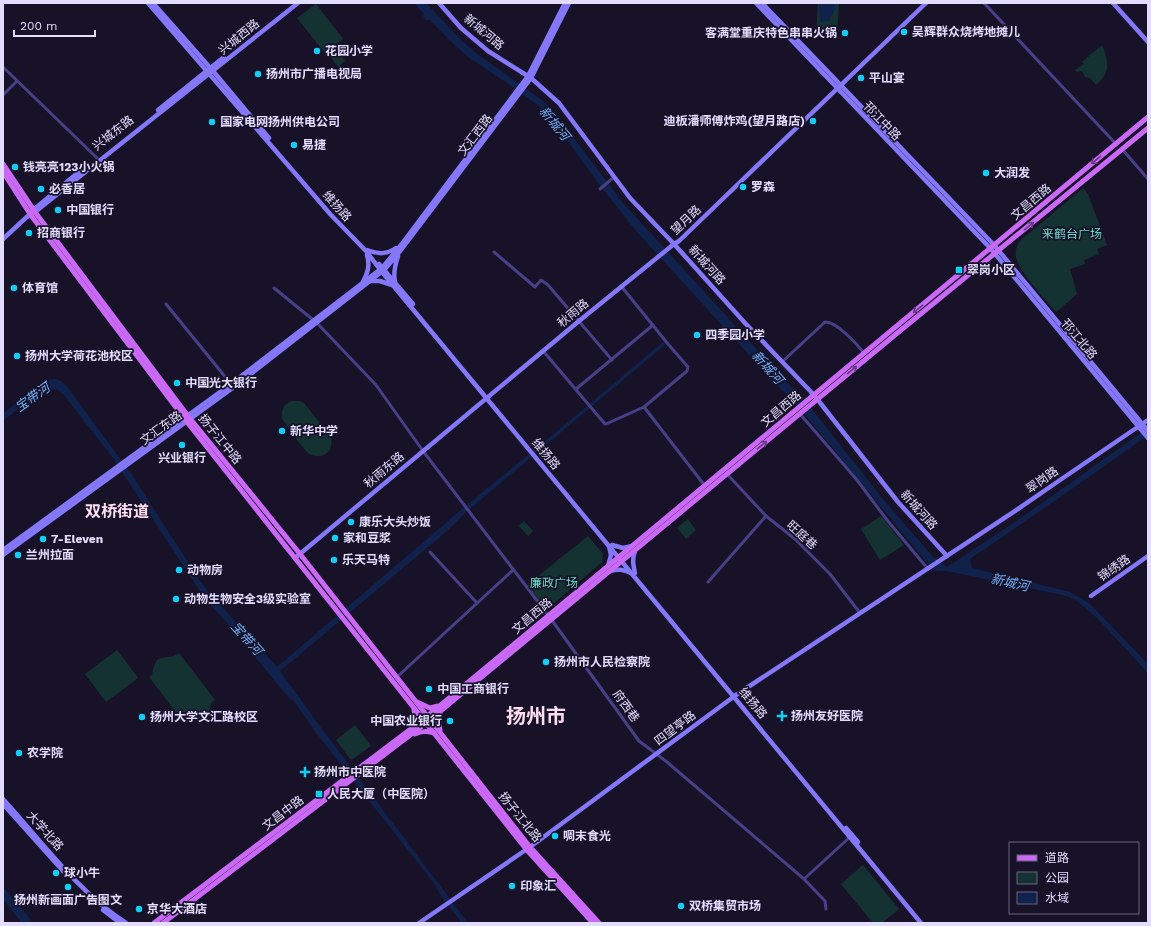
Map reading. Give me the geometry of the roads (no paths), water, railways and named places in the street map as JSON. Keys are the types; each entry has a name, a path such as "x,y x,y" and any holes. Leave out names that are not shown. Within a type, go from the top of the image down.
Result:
{"main road":[{"name":"维扬路","path":"148,3 210,71"},
{"name":"维扬路","path":"152,3 331,215 367,250 921,923"},
{"name":"兴城西路","path":"210,71 293,3"},
{"name":"兴城西路","path":"210,71 298,3"},
{"name":"新城河路","path":"439,3 461,28 488,51 529,77 559,103 630,198 816,397 898,502 947,556"},
{"name":"文汇西路","path":"529,77 565,3"},
{"name":"文汇西路","path":"382,270 529,77 569,3"},
{"name":"邗江中路","path":"756,3 995,249"},
{"name":"邗江中路","path":"762,3 838,86"},
{"name":"望月路","path":"674,244 679,241 923,3"},
{"name":"望月路","path":"838,86 926,3"},
{"path":"1114,3 1148,38"},
{"path":"1114,3 1148,42"},
{"name":"兴城东路","path":"3,239 32,212 97,158 210,71"},
{"name":"兴城东路","path":"32,212 210,71"},
{"name":"文汇西路","path":"382,270 398,254 517,93"},
{"name":"文昌西路","path":"427,720 549,617 707,488 797,408 816,397 995,249 1148,117"},
{"name":"文昌西路","path":"816,397 864,353 1148,128"},
{"name":"扬子江中路","path":"3,164 32,212"},
{"name":"扬子江中路","path":"3,172 187,419 341,611 397,677 413,702"},
{"name":"秋雨路","path":"488,398 621,286 674,244"},
{"path":"362,284 368,271 369,261 367,250 381,254 391,252 401,245"},
{"name":"邗江北路","path":"995,249 1144,428 1148,438"},
{"path":"370,281 380,281 395,285 394,274 398,254"},
{"name":"文汇东路","path":"187,419 316,322 362,284 382,270"},
{"name":"文汇东路","path":"3,555 316,322 370,281 382,270"},
{"name":"秋雨东路","path":"298,556 488,398"},
{"name":"文昌西路","path":"707,488 727,474 801,414 809,402"},
{"name":"翠岗路","path":"947,556 1063,478 1144,428 1148,420"},
{"name":"文汇东路","path":"3,550 110,475"},
{"path":"611,545 623,548 633,548 632,564 634,573 618,569 609,569 611,545"},
{"name":"四望亭路","path":"419,923 528,848 735,696 947,556"},
{"name":"锦绣路","path":"1091,596 1148,556"},
{"name":"扬子江中路","path":"346,617 427,720"},
{"name":"维扬路","path":"735,696 925,923"},
{"path":"413,702 430,708 440,709 438,719 442,734"},
{"path":"412,728 416,714 413,702"},
{"name":"文昌中路","path":"358,772 412,728 427,720"},
{"name":"文昌中路","path":"154,923 349,778 405,739 427,720"},
{"name":"扬子江北路","path":"427,720 435,733 528,848 593,923"},
{"name":"扬子江北路","path":"427,720 442,734 528,848 599,923"},
{"path":"405,739 420,731 435,733"},
{"name":"文昌中路","path":"162,923 349,778"},
{"name":"大学北路","path":"3,799 78,883 99,903 126,923"},
{"name":"大学北路","path":"3,804 75,885 98,906 120,923"}],"street":[{"path":"984,3 1116,144"},
{"path":"3,67 97,158"},
{"path":"3,95 17,81"},
{"path":"1122,150 1148,178"},
{"path":"600,189 614,177"},
{"path":"494,252 535,287 541,280 548,285 612,360"},
{"path":"544,352 606,424 644,407 687,371 688,368 621,286"},
{"name":"府西巷","path":"274,288 316,322 376,385 423,451 549,617 639,741 657,754 804,879 825,901 826,909"},
{"path":"166,304 232,384"},
{"path":"782,362 825,322 829,321 846,333 864,353"},
{"path":"576,389 653,325"},
{"path":"644,407 707,488"},
{"path":"801,414 887,520 929,568"},
{"name":"旺庭巷","path":"727,474 766,516 795,539 830,574 860,614"},
{"path":"708,582 766,516"},
{"path":"430,552 477,603"},
{"path":"397,677 513,570"},
{"path":"804,879 850,837"}],"water":[{"name":"新城河","path":"414,3 426,3 462,41 476,53 543,101 553,111 624,204 814,412 887,504 934,558 947,567 1018,520 1148,428 1148,435 970,559 972,568 1070,592 1090,604 1148,664 1148,673 1097,618 1077,601 1067,596 947,571 935,571 793,401 637,232 599,184 560,130 539,106 468,57 430,20 425,20 423,16 424,14"},
{"path":"819,3 835,3 835,10 829,21 820,22"},
{"name":"宝带河","path":"663,342 666,344 466,512 446,532 280,671 468,923 462,923 443,899 433,882 317,734 294,701 289,698 229,625 205,599 113,458 64,395 57,389 51,389 29,401 3,421 3,414 44,383 57,379 66,385 132,475 200,581 277,667 461,510"},
{"path":"3,887 33,923 22,923 3,899"}],"waterway":[{"path":"3,222 6,227"}],"place":[{"name":"吴辉群众烧烤地摊儿","path":"904,32"},
{"name":"客满堂重庆特色串串火锅","path":"845,33"},
{"name":"花园小学","path":"317,51"},
{"name":"扬州市广播电视局","path":"258,74"},
{"name":"平山宴","path":"861,78"},
{"name":"迪板潘师傅炸鸡(望月路店)","path":"813,121"},
{"name":"国家电网扬州供电公司","path":"212,122"},
{"name":"易捷","path":"294,145"},
{"name":"钱亮亮123小火锅","path":"15,167"},
{"name":"大润发","path":"986,173"},
{"name":"罗森","path":"743,187"},
{"name":"必香居","path":"41,189"},
{"name":"中国银行","path":"58,210"},
{"name":"招商银行","path":"29,233"},
{"name":"翠岗小区","path":"959,270"},
{"name":"体育馆","path":"14,288"},
{"name":"四季园小学","path":"697,335"},
{"name":"扬州大学荷花池校区","path":"17,356"},
{"name":"中国光大银行","path":"177,383"},
{"name":"新华中学","path":"282,431"},
{"name":"兴业银行","path":"182,445"},
{"name":"康乐大头炒饭","path":"351,522"},
{"name":"家和豆浆","path":"335,538"},
{"name":"7-Eleven","path":"43,539"},
{"name":"兰州拉面","path":"18,555"},
{"name":"乐天马特","path":"334,560"},
{"name":"动物房","path":"179,570"},
{"name":"动物生物安全3级实验室","path":"176,599"},
{"name":"扬州市人民检察院","path":"546,662"},
{"name":"中国工商银行","path":"429,689"},
{"name":"扬州友好医院","path":"782,716"},
{"name":"扬州大学文汇路校区","path":"142,717"},
{"name":"中国农业银行","path":"450,721"},
{"name":"农学院","path":"19,753"},
{"name":"扬州市中医院","path":"305,772"},
{"name":"人民大厦（中医院）","path":"319,794"},
{"name":"啁末食光","path":"555,836"},
{"name":"球小牛","path":"56,873"},
{"name":"印象汇","path":"512,886"},
{"name":"扬州新画面广告图文","path":"68,887"},
{"name":"双桥集贸市场","path":"681,906"},
{"name":"京华大酒店","path":"139,909"}],"district":[{"name":"双桥街道","path":"117,511"},
{"name":"扬州市","path":"536,716"}],"park label":[{"name":"来鹤台广场","path":"1072,234"},
{"name":"廉政广场","path":"554,583"}]}
